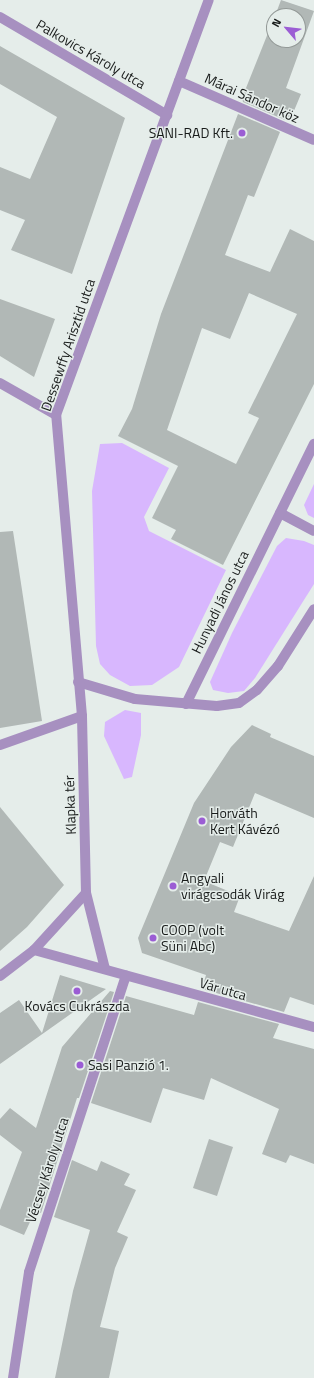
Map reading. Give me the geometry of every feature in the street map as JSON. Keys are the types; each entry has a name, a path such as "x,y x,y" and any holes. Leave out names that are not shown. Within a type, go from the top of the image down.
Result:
{"street":[{"name":"Dessewffy Arisztid utca","path":"82,716 56,415 209,0"},
{"name":"Palkovics Károly utca","path":"0,17 167,115"},
{"name":"Márai Sándor köz","path":"179,81 314,140"},
{"path":"0,383 56,415"},
{"name":"Hunyadi János utca","path":"186,704 314,444"},
{"path":"280,513 314,531"},
{"path":"78,682 135,700 186,704 239,703 251,695 278,666 314,610"},
{"path":"0,745 82,716"},
{"name":"Klapka tér","path":"82,716 86,893 105,969"},
{"path":"0,976 34,950 86,893"},
{"path":"34,950 126,975"},
{"name":"Vár utca","path":"126,975 222,1004 314,1027"},
{"name":"Vécsey Károly utca","path":"13,1378 29,1272 126,975"}],"shaded area":[{"path":"122,443 169,468 144,517 149,531 226,570 179,667 152,685 130,686 110,675 100,664 96,646 92,491 100,444"},
{"path":"314,484 314,518 308,515 304,505"},
{"path":"286,538 304,541 314,545 314,584 255,678 244,691 228,693 213,690 210,682 232,633 277,546"},
{"path":"125,710 141,713 141,735 132,777 124,779 104,736 105,722"}],"building":[{"path":"281,0 305,8 278,8"},
{"path":"306,8 314,11 306,33"},
{"path":"266,38 266,48 301,48 286,88 301,94 291,118 287,116 285,120 243,102 242,98"},
{"path":"0,46 125,118 72,274 11,250 25,220 0,210 0,167 30,179 57,117 0,84"},
{"path":"238,114 280,132 254,197 248,195 225,255 270,272 290,229 314,241 314,384 223,565 171,539 176,530 152,518 178,466 118,436 132,409 161,314","holes":["249,293 297,314 248,413 259,418 236,464 167,430 202,328 230,339"]},
{"path":"0,299 55,319 34,377 0,356"},
{"path":"13,531 42,721 0,728 0,532"},
{"path":"252,725 271,734 270,737 314,756 314,818 255,793 233,847 220,842 204,881 240,896 234,912 289,931 314,876 314,1005 290,997 284,1012 202,989 206,975 142,953 138,938 194,803 231,747"},
{"path":"0,807 64,885 27,927 0,951"},
{"path":"60,975 106,989 0,1064 0,1013 19,1000 42,1033"},
{"path":"110,991 114,992 79,1098 77,1098 41,1213 35,1211 24,1235 0,1225 0,1210 22,1152 0,1135 0,1119 10,1108 36,1128 62,1047"},
{"path":"126,996 194,1015 198,1002 279,1024 273,1038 314,1049 314,1164 290,1155 286,1163 262,1154 279,1109 211,1078 204,1100 163,1088 151,1123 91,1103"},
{"path":"209,1139 233,1147 217,1196 193,1188"},
{"path":"72,1160 97,1171 101,1161 130,1174 124,1185 136,1190 117,1232 128,1237 115,1268 100,1327 119,1331 109,1378 55,1378 73,1291 90,1230 54,1217"}],"place":[{"name":"SANI-RAD Kft.","path":"242,133"},
{"name":"Horváth Kert Kávézó","path":"202,821"},
{"name":"Angyali virágcsodák Virág","path":"173,886"},
{"name":"COOP (volt Süni Abc)","path":"153,938"},
{"name":"Kovács Cukrászda","path":"77,991"},
{"name":"Sasi Panzió 1.","path":"80,1065"}]}
